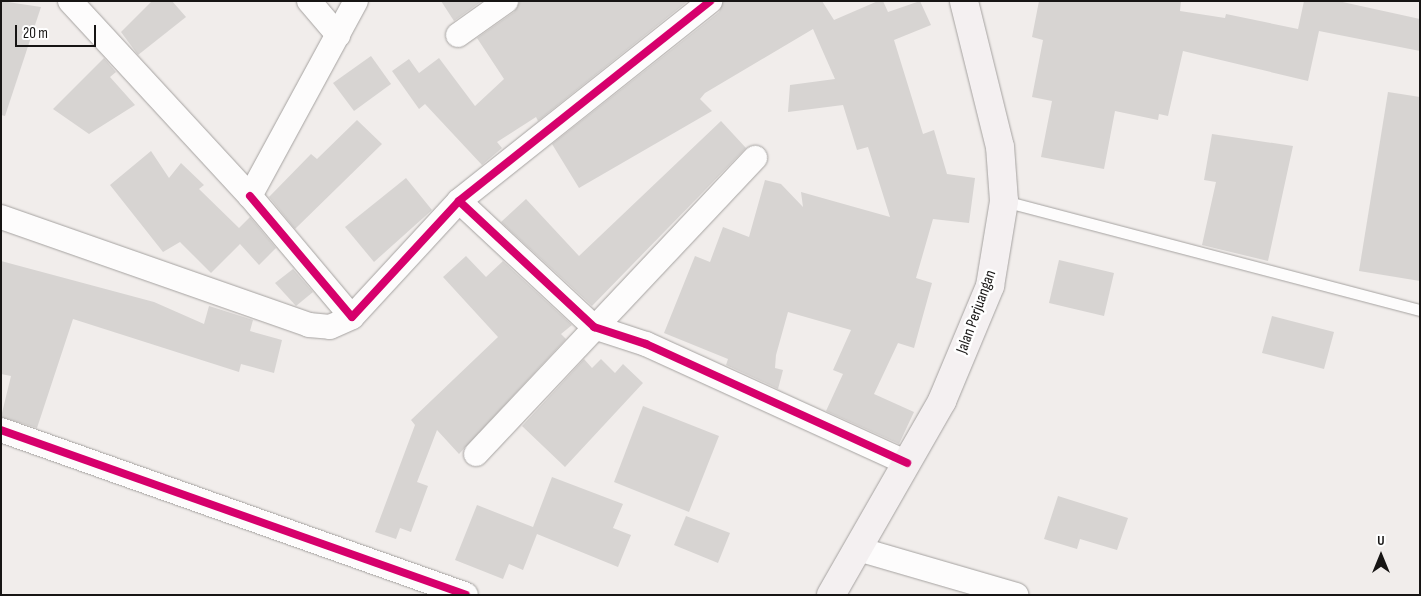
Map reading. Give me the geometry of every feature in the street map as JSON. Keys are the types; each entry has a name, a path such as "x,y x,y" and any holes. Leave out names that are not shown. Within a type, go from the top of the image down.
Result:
{"main road":[{"name":"Jalan Perjuangan","path":"832,595 942,402 990,286 1004,201 1000,147 964,1"}],"street":[{"path":"70,1 250,196 352,317"},
{"path":"309,1 338,35"},
{"path":"250,196 356,1"},
{"path":"458,35 506,1"},
{"path":"1,217 309,325 330,327 352,317 459,202 701,4"},
{"path":"476,454 755,158"},
{"path":"459,202 594,327 646,344 907,463"},
{"path":"1,430 466,595"},
{"path":"858,550 1008,594"}],"lane":[{"path":"1004,201 1420,310"}],"building":[{"path":"1,1 41,7 5,116 1,115"},
{"path":"152,1 172,1 186,17 138,55 121,32"},
{"path":"441,1 482,1 454,21"},
{"path":"520,1 688,1 538,121 536,117 497,142 502,148 482,165 425,104 419,109 392,71 409,59 419,73 439,58 475,106 504,79 477,38 514,12"},
{"path":"723,1 822,1 834,20 878,1 883,1 888,12 920,1 931,25 894,40 923,134 934,130 947,174 975,178 969,223 933,219 916,278 932,283 914,348 898,343 874,394 914,412 899,444 826,411 843,374 833,370 851,330 788,312 776,355 775,368 783,370 778,389 726,365 728,359 664,333 695,256 710,262 723,227 749,237 765,180 781,184 803,207 801,192 890,217 868,147 857,150 843,105 788,112 790,85 835,79 813,29 705,93 700,99 712,111 579,188 552,144 719,12"},
{"path":"1039,1 1181,1 1180,11 1225,18 1226,14 1298,29 1304,1 1338,1 1420,19 1420,51 1319,31 1308,81 1183,51 1168,116 1159,114 1158,120 1115,111 1104,169 1041,157 1052,101 1032,97 1043,40 1032,37"},
{"path":"371,56 391,84 354,111 333,83"},
{"path":"104,58 116,72 110,77 135,105 89,134 53,109"},
{"path":"1388,92 1420,97 1420,281 1359,271"},
{"path":"357,120 382,144 295,229 269,197 311,154 317,159"},
{"path":"721,121 746,148 592,306 501,222 526,199 579,256"},
{"path":"1212,134 1293,146 1268,261 1202,245 1216,182 1204,180"},
{"path":"151,151 169,178 181,163 204,185 199,189 239,228 250,217 276,248 259,265 240,244 211,273 180,242 163,252 110,185"},
{"path":"406,178 432,210 374,262 345,227"},
{"path":"466,256 486,277 503,261 572,325 561,334 566,339 459,454 437,430 417,482 428,486 411,532 400,528 396,539 375,532 415,425 411,420 498,337 443,277"},
{"path":"1059,260 1114,273 1104,316 1049,303"},
{"path":"1,261 154,302 204,324 209,306 253,320 250,331 282,340 274,373 241,364 239,372 73,319 37,428 1,417 11,376 1,374"},
{"path":"293,269 313,292 296,306 275,283"},
{"path":"1272,316 1334,332 1324,369 1262,353"},
{"path":"584,359 592,368 601,359 615,373 623,364 643,383 565,467 522,426"},
{"path":"643,406 719,436 689,512 614,482"},
{"path":"552,477 623,504 613,528 631,535 618,567 537,534 523,570 509,564 503,579 455,560 477,505 533,527"},
{"path":"1058,496 1128,518 1117,550 1080,539 1077,549 1044,539"},
{"path":"686,516 730,533 718,563 674,545"}],"cycle path":[{"path":"250,196 352,317 459,201 710,1"},
{"path":"459,201 594,327 646,344 907,463"},
{"path":"1,430 466,595"}]}
